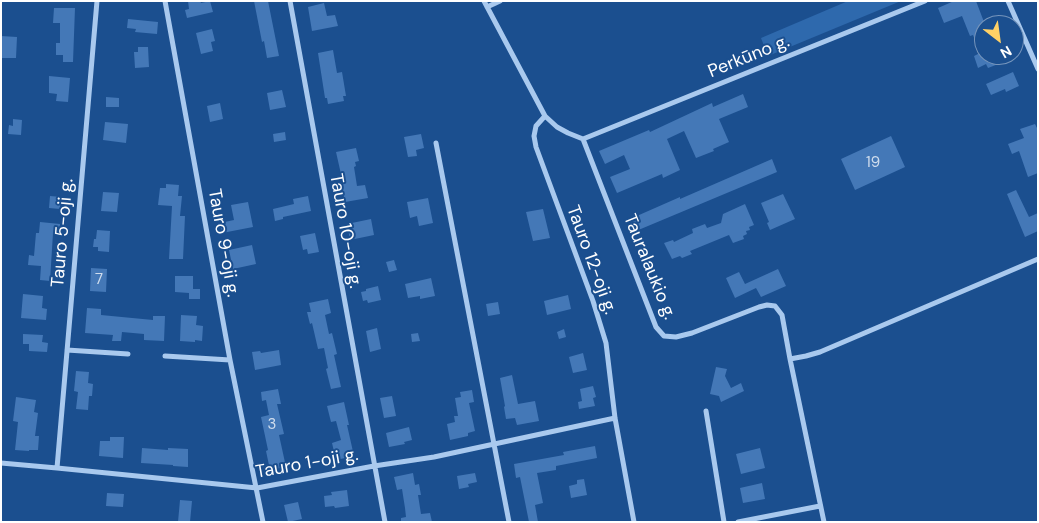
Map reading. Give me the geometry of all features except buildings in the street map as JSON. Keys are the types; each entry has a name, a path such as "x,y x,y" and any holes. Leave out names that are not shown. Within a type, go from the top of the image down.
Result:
{"street":[{"name":"Tauro 5-oji g.","path":"57,468 97,1"},
{"name":"Tauro 9-oji g.","path":"165,1 230,360 263,522"},
{"name":"Tauro 10-oji g.","path":"290,1 385,522"},
{"path":"484,1 545,116 557,127 583,139"},
{"path":"487,7 500,1"},
{"name":"Perkūno g.","path":"583,139 925,1"},
{"path":"1008,1 1038,69"},
{"name":"Tauro 12-oji g.","path":"545,116 536,126 534,136 536,148 606,343 615,418 634,522"},
{"name":"Tauralaukio g.","path":"583,139 656,327 664,336 676,337 767,305 775,306 782,315 824,522"},
{"path":"436,142 509,522"},
{"path":"790,359 820,352 1038,259"},
{"path":"67,350 128,354"},
{"path":"165,356 230,360"},
{"path":"706,411 724,522"},
{"name":"Tauro 1-oji g.","path":"1,463 257,488 434,457 615,418"},
{"path":"738,522 820,506"}],"shaded area":[{"path":"848,1 901,1 768,56 761,38"}]}
